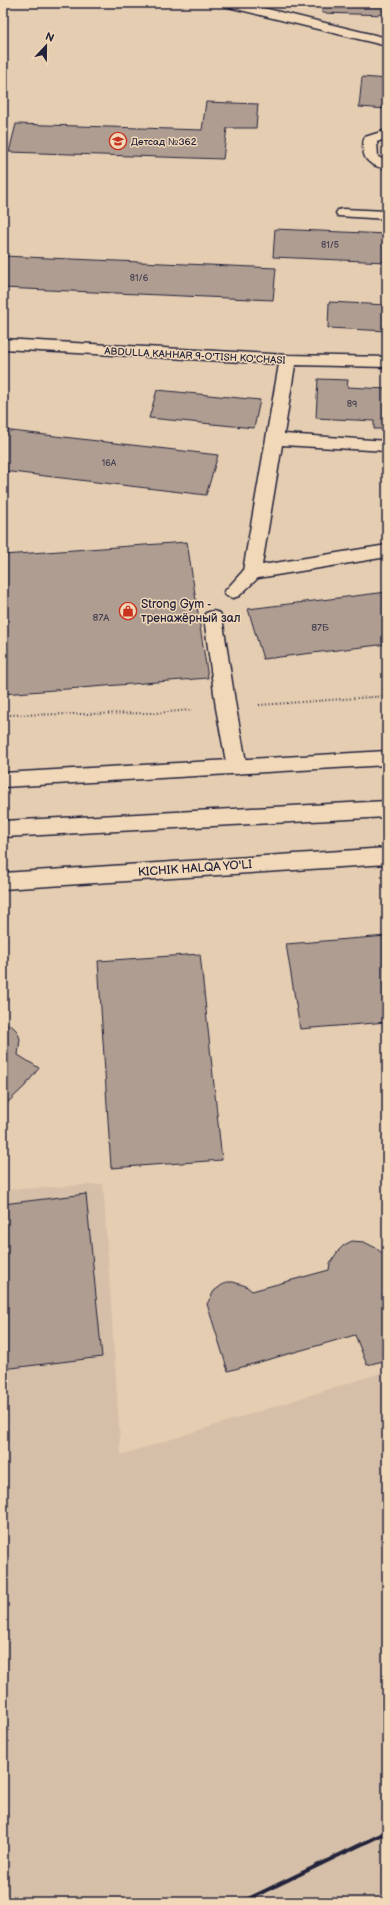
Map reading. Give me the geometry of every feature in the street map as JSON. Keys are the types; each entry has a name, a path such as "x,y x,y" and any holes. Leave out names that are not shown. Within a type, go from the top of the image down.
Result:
{"main road":[{"path":"228,3 387,42"},
{"path":"387,134 375,136 370,140 370,155 372,159 377,163 387,165"},
{"path":"343,213 387,215"},
{"name":"ABDULLA KAHHAR 9-O'TISH KO'CHASI","path":"3,344 288,360 387,362"},
{"path":"233,592 252,573 288,360"},
{"path":"275,439 387,446"},
{"path":"252,573 387,551"},
{"path":"213,617 226,708 237,767"},
{"path":"3,780 387,758"},
{"path":"3,771 49,777"},
{"path":"3,829 225,816 387,809"},
{"name":"KICHIK HALQA YO'LI","path":"3,881 387,856"}],"shaded area":[{"path":"103,1184 121,1455 387,1371 387,1902 3,1902 3,1190"}],"building":[{"path":"322,3 387,3 387,15 322,13"},
{"path":"362,77 387,79 387,109 359,107"},
{"name":"Детсад №362","path":"206,102 258,104 256,128 227,128 223,159 9,152 16,124 202,130"},
{"path":"275,229 387,234 387,262 273,257"},
{"path":"3,256 276,268 273,300 3,288"},
{"path":"329,302 387,305 387,331 328,328"},
{"path":"318,379 348,380 347,387 387,389 387,429 374,429 374,421 316,418"},
{"path":"157,390 260,400 254,428 149,418"},
{"path":"3,430 218,455 206,495 3,471"},
{"path":"187,542 208,678 3,694 3,555"},
{"path":"387,592 387,644 263,659 248,609"},
{"path":"387,936 387,1022 300,1029 286,944"},
{"path":"200,954 222,1160 111,1168 98,961"},
{"path":"3,1022 11,1025 17,1031 20,1039 18,1055 39,1068 25,1086 3,1107"},
{"path":"86,1194 102,1357 3,1369 3,1204"},
{"path":"352,1241 364,1242 376,1248 384,1255 387,1254 387,1360 367,1365 355,1335 228,1371 207,1304 214,1291 226,1282 233,1282 246,1286 252,1291 329,1270 330,1263 338,1251 344,1245"}],"railway":[{"path":"242,1902 387,1832"},
{"path":"378,1902 387,1897"}],"place":[{"name":"Детсад №362","path":"118,141"},
{"name":"Strong Gym - тренажёрный зал","path":"128,611"}]}
